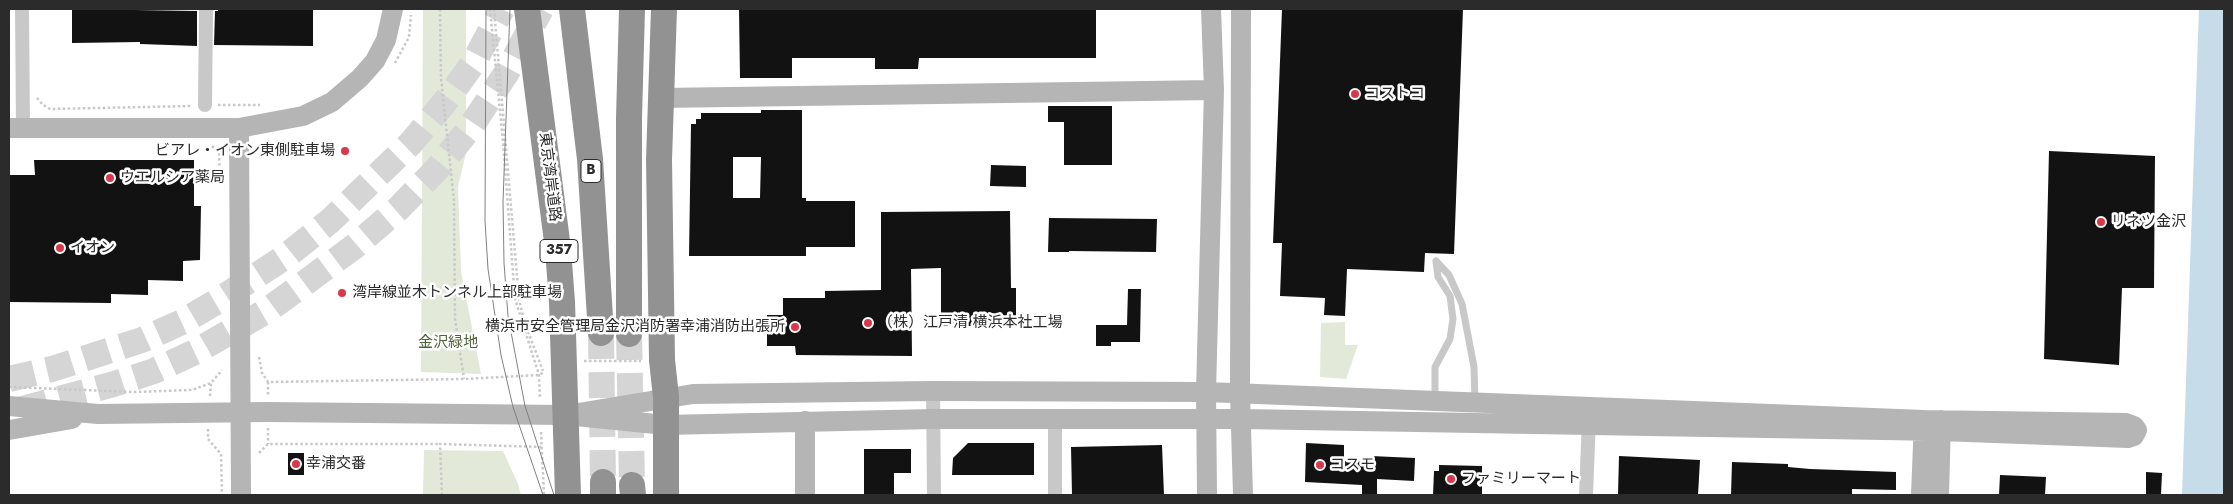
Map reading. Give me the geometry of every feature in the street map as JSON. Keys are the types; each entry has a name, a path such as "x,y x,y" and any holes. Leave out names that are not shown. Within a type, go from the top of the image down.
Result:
{"highway":[{"name":"東京湾岸道路","path":"527,9 557,240 554,367 549,414 568,495"},
{"name":"B","path":"572,9 590,158 601,333"},
{"path":"629,334 629,118 632,9"},
{"path":"664,9 660,98 662,360 666,397 666,495"}],"street":[{"path":"22,9 16,128 239,128 303,116 332,102 360,78 376,61 386,40 393,9"},
{"path":"206,9 206,105"},
{"path":"1207,495 1206,392 1214,90 1211,9"},
{"path":"1241,9 1240,394 1243,495"},
{"path":"660,98 1214,90"},
{"path":"239,128 241,495"},
{"path":"933,391 934,495"},
{"path":"549,414 693,394 933,391 1206,392 1475,403 1589,416"},
{"path":"9,406 98,414 241,412 549,414 666,425 934,419 1206,420 1589,416 1932,426 2128,438 2134,436 2137,430 2134,426 2126,424 1932,426"},
{"path":"9,430 98,414"},
{"path":"1586,495 1589,416"},
{"path":"1055,419 1055,495"},
{"path":"805,422 805,495"},
{"path":"1921,495 1932,426"},
{"path":"1932,426 1939,495"}],"lane":[{"path":"1435,401 1435,367 1450,339 1454,319 1450,296 1438,277 1436,261 1450,275 1462,304 1474,367 1475,403"}],"path":[{"path":"394,66 409,37 411,9"},
{"path":"440,9 441,78 454,201 455,319 464,379"},
{"path":"490,9 515,298 549,414 542,447 544,495"},
{"path":"494,9 520,300 524,321 554,367"},
{"path":"205,142 219,153 220,181"},
{"path":"258,354 262,373 268,382 464,379 539,375 546,370 550,362 554,367"},
{"path":"554,367 662,360"},
{"path":"9,386 144,391 192,390 211,383 221,373 222,367"},
{"path":"542,457 546,455 549,414 544,382"},
{"path":"211,383 208,440 221,454 222,495"},
{"path":"221,454 258,455 268,444 440,444 542,447"},
{"path":"440,444 442,495"}],"green space":[{"name":"金沢緑地","path":"423,9 466,9 466,153 458,187 461,271 481,374 421,372"},
{"path":"1345,322 1345,345 1358,345 1346,379 1320,377 1321,323"},
{"path":"424,450 503,451 521,495 423,495"}],"water":[{"path":"2199,9 2224,9 2224,495 2182,495"}],"building":[{"path":"72,9 197,11 197,46 140,44 140,42 72,43"},
{"path":"218,9 313,9 313,46 214,45 215,11 218,11"},
{"path":"739,9 1096,9 1096,58 919,58 918,69 875,69 875,58 792,58 792,78 740,78"},
{"path":"1282,9 1463,9 1454,254 1425,253 1424,272 1347,269 1345,316 1324,315 1325,298 1280,296 1282,243 1273,243"},
{"path":"1048,106 1112,106 1112,165 1064,165 1064,122 1048,122"},
{"path":"761,110 802,110 802,198 806,198 806,201 855,201 855,247 806,247 806,256 689,256 691,124 696,124 696,119 701,119 701,113 761,113","holes":["733,157 761,157 760,198 733,198"]},
{"name":"リネツ金沢","path":"2049,151 2155,156 2154,288 2122,288 2119,365 2044,359"},
{"path":"34,160 194,160 194,206 201,206 200,260 183,261 183,281 148,280 148,295 111,294 111,303 9,302 9,175 35,175"},
{"path":"991,165 1026,166 1026,187 990,186"},
{"path":"1010,211 1011,288 1016,288 1016,326 941,326 941,268 911,269 912,356 796,355 795,346 767,346 767,315 783,315 783,298 825,298 825,291 881,290 881,212"},
{"path":"1049,218 1157,219 1156,252 1048,252"},
{"path":"1128,289 1141,289 1140,342 1111,342 1111,346 1096,346 1096,325 1127,325"},
{"path":"968,443 1034,443 1034,475 952,475 953,458"},
{"path":"1306,443 1344,445 1344,461 1371,462 1371,456 1415,458 1414,481 1377,479 1377,495 1362,495 1362,485 1305,482"},
{"path":"1162,445 1164,495 1072,495 1071,447"},
{"path":"864,449 911,449 911,473 894,473 894,495 864,495"},
{"name":"幸浦交番","path":"288,453 304,453 304,475 288,475"},
{"path":"1619,456 1700,460 1698,495 1618,494"},
{"path":"1732,462 1788,464 1788,467 1810,469 1896,472 1896,490 1852,489 1852,495 1731,495"},
{"path":"1439,465 1482,466 1482,495 1433,495 1434,471 1439,471"},
{"path":"2146,472 2162,473 2161,495 2146,495"},
{"path":"2000,475 2046,477 2045,495 1999,495"}],"tunnel":[{"path":"9,379 52,369 142,340 182,322 285,257 330,221 411,143 448,98 474,62 502,9"},
{"path":"22,409 154,371 195,352 268,310 355,246 398,209 437,169 472,125 507,72 541,9"},
{"path":"601,333 603,482"},
{"path":"629,334 632,485"}],"tram line":[{"path":"486,9 485,221 488,269 501,355 513,407 543,495"},
{"path":"510,9 503,202 504,263 508,316 525,406 554,495"}],"place":[{"name":"コストコ","path":"1355,94"},
{"name":"ビアレ・イオン東側駐車場","path":"345,151"},
{"name":"ウエルシア薬局","path":"110,178"},
{"name":"リネツ金沢","path":"2101,222"},
{"name":"イオン","path":"60,248"},
{"name":"湾岸線並木トンネル上部駐車場","path":"342,293"},
{"name":"（株）江戸清 横浜本社工場","path":"868,323"},
{"name":"横浜市安全管理局金沢消防署幸浦消防出張所","path":"795,327"},
{"name":"幸浦交番","path":"296,464"},
{"name":"コスモ","path":"1320,465"},
{"name":"ファミリーマート","path":"1451,479"}]}
